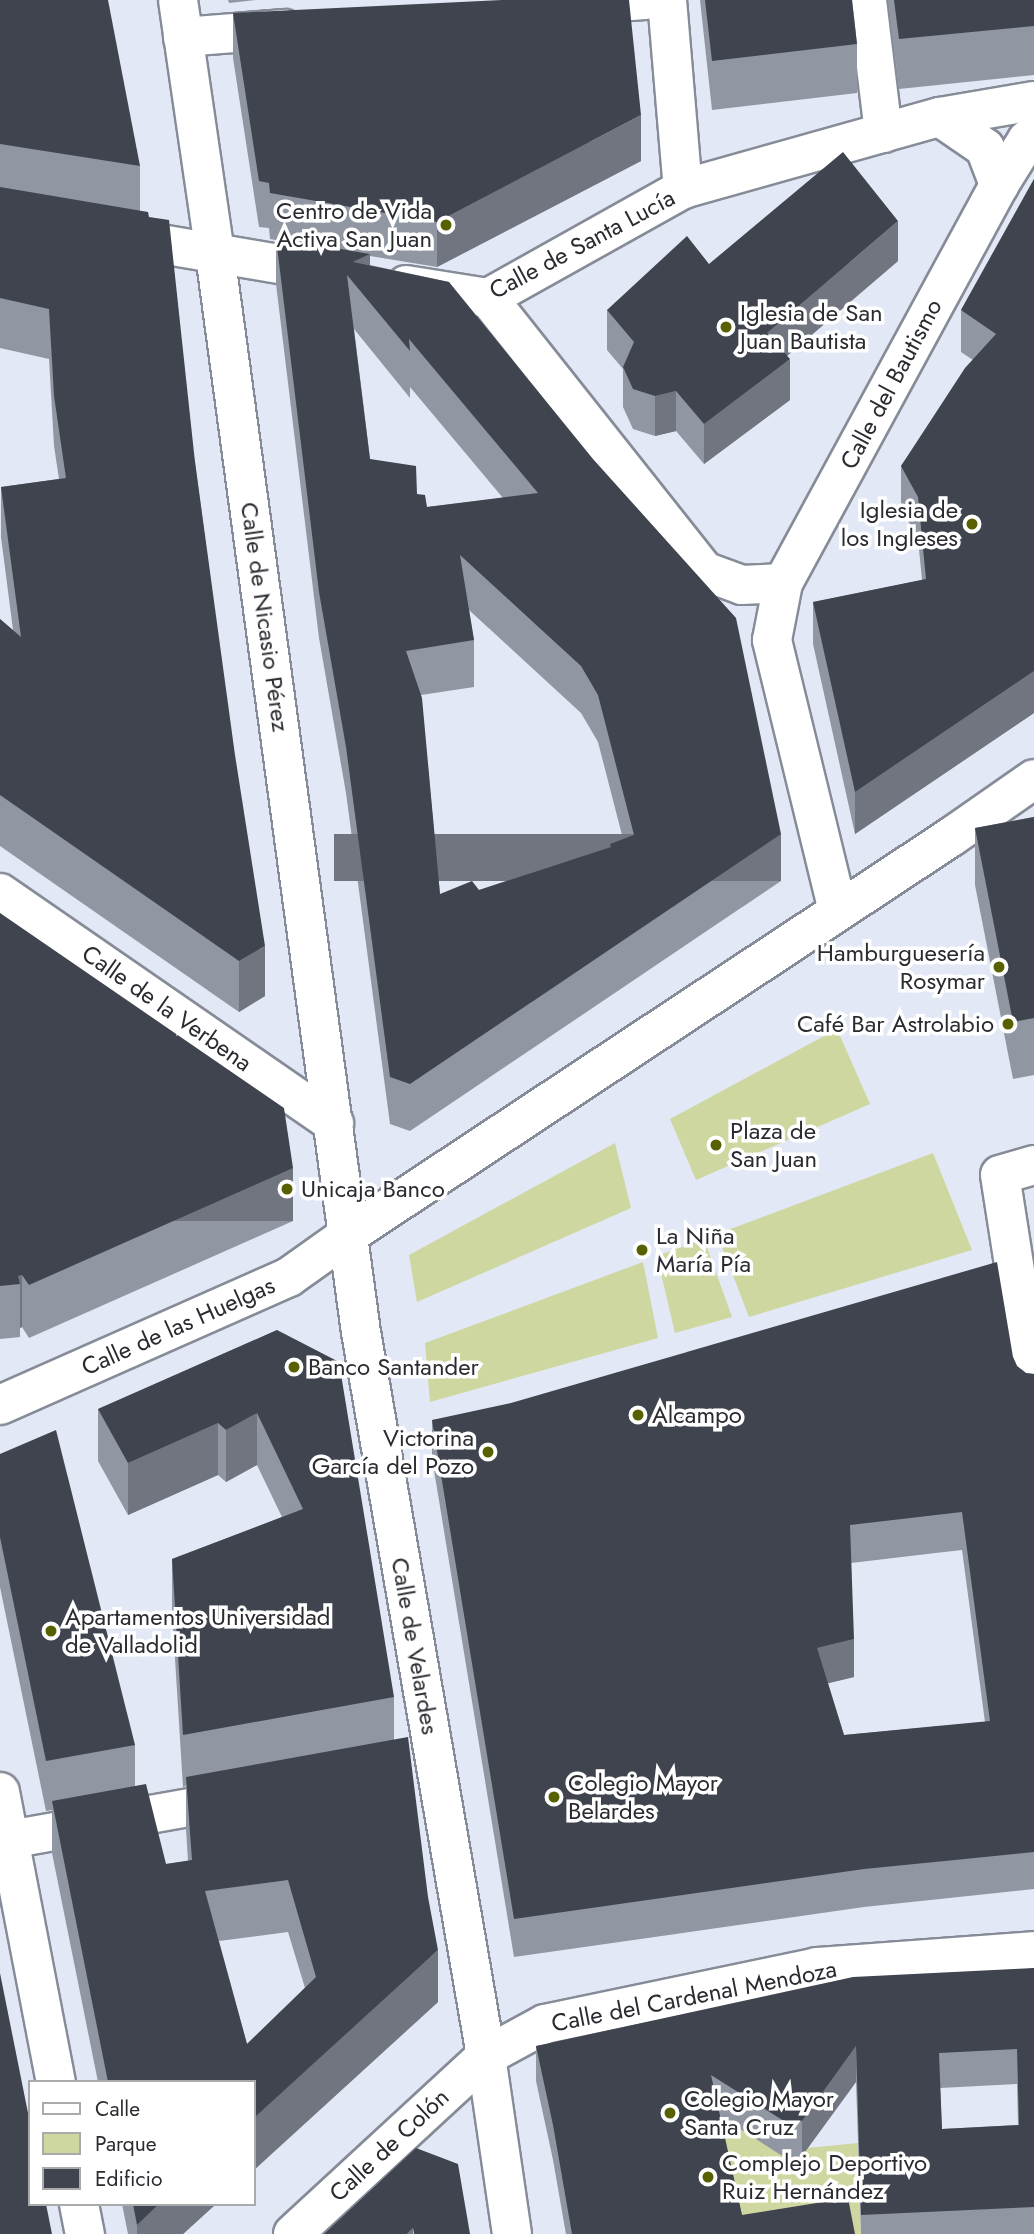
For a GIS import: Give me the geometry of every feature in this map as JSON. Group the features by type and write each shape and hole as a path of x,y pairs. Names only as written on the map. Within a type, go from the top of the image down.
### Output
{"street":[{"name":"Calle de Nicasio Pérez","path":"178,0 348,1235"},
{"path":"537,9 646,0"},
{"path":"667,0 683,189"},
{"path":"867,0 883,133"},
{"path":"183,37 320,26"},
{"name":"Calle de Santa Lucía","path":"81,230 488,299 683,189 940,117 1034,101"},
{"path":"940,117 985,148 999,185"},
{"name":"Calle del Bautismo","path":"838,911 772,640 783,583 999,185 1027,140 1034,135"},
{"path":"488,299 704,571 742,585 783,583"},
{"path":"348,1235 951,837 1034,779"},
{"name":"Calle de la Verbena","path":"0,893 334,1123"},
{"path":"1017,1170 1034,1391"},
{"name":"Calle de las Huelgas","path":"0,1405 289,1277 348,1235"},
{"name":"Calle de Velardes","path":"348,1235 421,1765 486,2056 512,2234"},
{"path":"0,1792 56,2080"},
{"path":"9,1839 270,1792"},
{"name":"Calle del Cardenal Mendoza","path":"486,2056 545,2024 817,1967 1034,1951"},
{"name":"Calle de Colón","path":"293,2234 486,2056"},
{"path":"79,2206 85,2234"}],"green space":[{"path":"837,1029 870,1104 696,1180 670,1119"},
{"path":"615,1143 631,1208 417,1302 409,1255"},
{"path":"933,1153 972,1250 749,1317 717,1234"},
{"path":"704,1239 732,1317 675,1333 657,1256"},
{"path":"643,1262 658,1338 430,1402 425,1343"},
{"name":"Complejo Deportivo Ruiz Hernández","path":"770,2120 807,2148 858,2143 861,2234 566,2234 555,2168 620,2156"}],"building":[{"path":"0,0 108,0 140,166 0,144"},
{"path":"502,0 629,0 641,115 437,222 270,193 269,183 259,181 233,13"},
{"path":"705,0 852,0 857,44 712,61"},
{"path":"894,0 1034,0 1034,26 899,39"},
{"name":"Iglesia de San Juan Bautista","path":"843,152 898,221 767,333 790,359 704,424 676,391 655,396 633,389 623,367 634,342 607,310 687,236 709,264"},
{"name":"Iglesia de los Ingleses","path":"1034,179 1034,671 855,792 813,602 926,579 918,497 901,466 965,368 996,334 961,310"},
{"path":"0,187 148,212 149,217 169,220 195,462 235,755 265,946 239,961 0,795 0,619 21,637 1,487 66,478 54,396 49,309 0,298"},
{"path":"276,238 370,254 353,262 449,282 593,459 736,618 781,834 410,1084 390,1077 346,747 319,592","holes":["347,275 410,351 409,339 538,493 427,507 425,495 417,494 416,466 370,459","460,555 581,666 598,695 634,835 610,844 611,847 479,890 472,881 440,894 422,698 406,651 474,640"]},
{"path":"1034,817 1034,1018 1013,1022 975,828"},
{"path":"0,913 284,1108 293,1168 29,1285 22,1275 18,1276 20,1284 0,1286"},
{"path":"997,1262 1013,1357 1017,1366 1026,1373 1034,1374 1034,1852 864,1869 514,1919 432,1420 511,1403","holes":["962,1512 990,1721 844,1735 817,1648 854,1639 850,1525"]},
{"path":"277,1330 339,1362 394,1697 183,1735 172,1559 303,1509 257,1413 226,1430 218,1423 128,1463 98,1409"},
{"path":"56,1430 135,1745 46,1761 0,1537 0,1454"},
{"path":"408,1737 428,1897 438,1950 256,2116 256,2080 108,2080 52,1801 146,1784 166,1864 192,1860 186,1777","holes":["288,1880 316,1977 247,2044 205,1891"]},
{"path":"1034,1968 1034,2207 861,2215 856,2046 802,2121 787,2123 711,2075 742,2215 848,2198 855,2234 572,2234 536,2046 853,1977","holes":["1017,2049 1019,2125 942,2129 939,2053"]},
{"path":"0,1973 28,2113 28,2206 46,2206 52,2234 0,2234"},
{"path":"416,2148 458,2164 470,2234 414,2234 413,2228 407,2234 324,2234"},
{"path":"133,2206 157,2206 137,2225"}],"place":[{"name":"Centro de Vida Activa San Juan","path":"446,225"},
{"name":"Iglesia de San Juan Bautista","path":"726,327"},
{"name":"Iglesia de los Ingleses","path":"972,524"},
{"name":"Hamburguesería Rosymar","path":"999,967"},
{"name":"Café Bar Astrolabio","path":"1008,1024"},
{"name":"Plaza de San Juan","path":"716,1145"},
{"name":"Unicaja Banco","path":"287,1189"},
{"name":"La Niña María Pía","path":"642,1250"},
{"name":"Banco Santander","path":"294,1367"},
{"name":"Alcampo","path":"638,1415"},
{"name":"Victorina García del Pozo","path":"488,1452"},
{"name":"Apartamentos Universidad de Valladolid","path":"51,1631"},
{"name":"Colegio Mayor Belardes","path":"554,1797"},
{"name":"Colegio Mayor Santa Cruz","path":"670,2113"},
{"name":"Complejo Deportivo Ruiz Hernández","path":"708,2177"}]}
